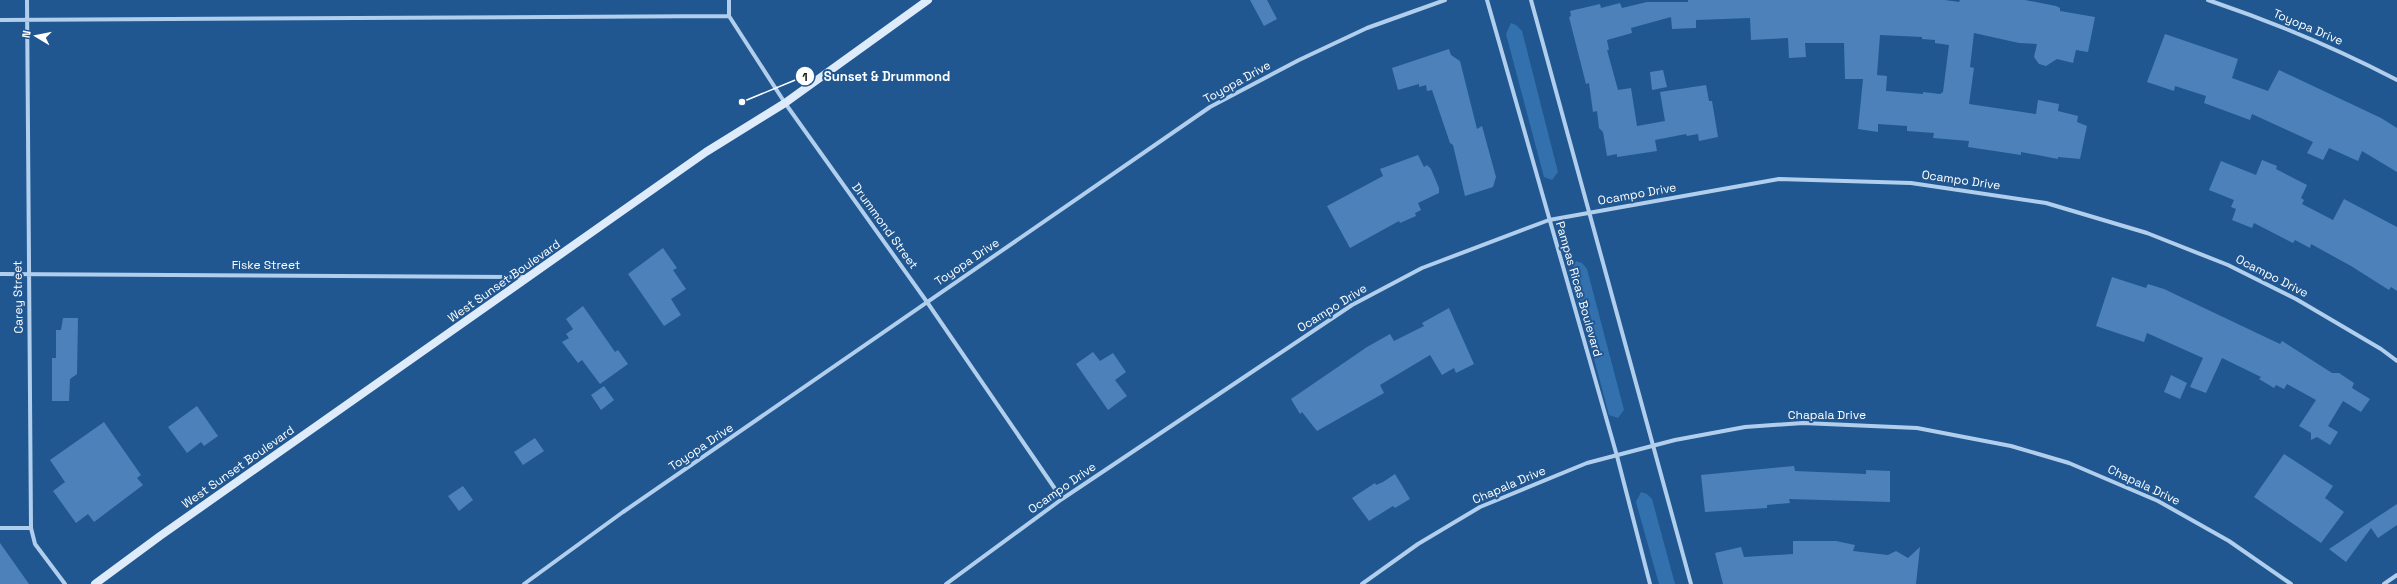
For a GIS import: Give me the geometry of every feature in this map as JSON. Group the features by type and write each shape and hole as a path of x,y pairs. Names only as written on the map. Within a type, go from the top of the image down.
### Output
{"main road":[{"name":"West Sunset Boulevard","path":"95,584 166,531 531,277 706,152 785,103 928,0"}],"street":[{"name":"Carey Street","path":"27,0 31,528 35,544 65,584"},
{"path":"0,20 729,16 729,0"},
{"name":"Toyopa Drive","path":"524,584 623,512 743,431 1210,107 1299,60 1367,28 1445,0"},
{"name":"Pampas Ricas Boulevard","path":"1488,0 1617,456 1650,584"},
{"path":"1531,0 1692,584"},
{"name":"Toyopa Drive","path":"2208,0 2268,21 2358,60 2397,80"},
{"name":"Drummond Street","path":"729,16 785,103 927,302 1062,499"},
{"name":"Ocampo Drive","path":"946,584 1062,499 1352,305 1422,268 1549,220 1779,179 1911,183 2046,203 2146,233 2228,265 2296,299 2381,349 2397,361"},
{"name":"Fiske Street","path":"0,274 531,277"},
{"name":"Chapala Drive","path":"1362,584 1418,544 1480,507 1587,463 1654,446 1745,427 1803,422 1917,428 2011,446 2069,463 2158,501 2230,541 2291,584"},
{"path":"0,528 31,528"},
{"path":"2384,584 2397,575"}],"shaded area":[{"path":"1511,23 1516,25 1522,31 1558,172 1552,180 1544,177 1506,34"},
{"path":"1576,261 1582,263 1587,269 1624,410 1618,418 1609,415 1571,272"},
{"path":"1641,492 1647,494 1652,499 1675,584 1659,584 1636,502"}],"building":[{"path":"1250,0 1267,0 1277,19 1264,26"},
{"path":"1688,0 1945,0 1959,2 1960,0 2025,0 2056,6 2060,8 2060,11 2095,17 2088,52 2076,50 2073,63 2057,59 2046,66 2039,64 2034,57 2037,44 2019,43 1974,33 1970,67 1974,68 1969,104 2036,114 2038,100 2059,104 2058,111 2078,116 2077,122 2087,126 2080,159 2058,157 2058,159 2021,152 2021,155 1968,147 1969,141 1933,138 1934,133 1907,131 1907,126 1878,124 1878,132 1858,129 1863,79 1845,79 1844,43 1805,43 1806,57 1789,58 1788,38 1751,40 1750,18 1696,20 1696,28 1672,29 1671,17 1631,28 1632,33 1607,40 1609,50 1607,50 1618,90 1631,88 1637,126 1665,121 1660,92 1706,85 1709,101 1712,101 1718,137 1699,141 1698,134 1687,136 1686,134 1655,140 1657,151 1617,157 1617,154 1607,156 1603,132 1599,128 1597,111 1593,112 1589,83 1586,84 1569,17 1571,16 1570,11 1600,4 1601,8 1620,3 1622,8 1647,2 1688,2","holes":["1880,35 1922,37 1922,39 1935,40 1935,43 1949,45 1943,92 1940,94 1923,92 1923,94 1886,91 1887,76 1877,75"]},
{"path":"2165,34 2238,59 2232,78 2268,91 2279,70 2381,118 2397,128 2397,172 2362,151 2358,161 2329,148 2323,160 2307,153 2313,142 2252,114 2250,120 2204,103 2206,96 2175,86 2174,91 2147,82"},
{"path":"1449,49 1451,55 1460,61 1477,129 1482,126 1496,177 1493,187 1465,196 1453,145 1450,143 1432,90 1427,91 1426,85 1419,87 1419,84 1398,90 1392,68"},
{"path":"1663,70 1667,87 1652,90 1650,72"},
{"path":"1418,155 1424,167 1427,165 1431,169 1439,188 1439,193 1418,203 1421,210 1415,213 1416,216 1400,223 1399,221 1350,248 1327,206 1383,176 1380,169"},
{"path":"2262,160 2277,166 2276,169 2307,185 2301,198 2304,200 2302,204 2333,220 2344,199 2397,227 2397,291 2391,287 2389,290 2351,266 2311,244 2310,248 2295,240 2293,243 2254,223 2252,228 2232,220 2236,209 2231,207 2234,200 2209,190 2221,161 2256,175"},
{"path":"663,248 677,268 673,270 686,289 671,299 681,315 664,326 628,274"},
{"path":"2112,277 2146,288 2148,284 2164,289 2280,344 2282,341 2332,373 2339,373 2354,383 2352,388 2370,399 2361,412 2343,401 2328,426 2338,432 2330,445 2317,437 2311,440 2311,433 2299,426 2316,400 2287,384 2284,389 2276,385 2274,388 2259,379 2261,377 2222,358 2206,393 2190,387 2203,358 2147,333 2144,342 2096,326"},
{"path":"583,306 615,352 618,350 628,364 600,384 582,360 578,363 562,342 569,338 566,334 573,329 566,319"},
{"path":"1449,308 1474,364 1456,373 1454,368 1442,375 1430,355 1380,385 1384,393 1317,431 1302,412 1300,414 1291,399 1367,347 1390,334 1394,341 1424,326 1422,323"},
{"path":"63,318 78,318 77,374 70,379 69,401 52,401 52,358 56,358 56,330 61,330"},
{"path":"1093,352 1100,361 1113,353 1126,372 1115,380 1127,396 1108,410 1076,364"},
{"path":"2171,375 2187,383 2180,399 2164,392"},
{"path":"604,386 614,400 601,410 591,395"},
{"path":"197,406 218,436 204,446 201,442 187,453 168,427"},
{"path":"104,422 141,475 137,478 143,485 94,522 88,514 76,523 53,491 65,482 50,460"},
{"path":"535,438 544,451 523,465 514,452"},
{"path":"2284,454 2333,486 2325,498 2344,512 2321,543 2254,497"},
{"path":"1794,466 1795,471 1866,474 1866,470 1890,471 1890,502 1789,499 1790,503 1767,505 1767,508 1705,512 1701,475"},
{"path":"1395,474 1410,499 1395,508 1393,506 1369,521 1352,498 1375,483 1376,485 1383,482"},
{"path":"463,486 473,500 459,511 448,496"},
{"path":"2397,504 2397,525 2378,538 2371,528 2346,562 2329,549"},
{"path":"1793,541 1836,541 1855,545 1853,551 1888,555 1896,551 1908,558 1920,547 1916,584 1723,584 1715,553 1741,547 1744,557 1793,554"},
{"path":"0,543 29,584 0,584"}],"place":[{"name":"Sunset & Drummond","path":"742,102"}]}
